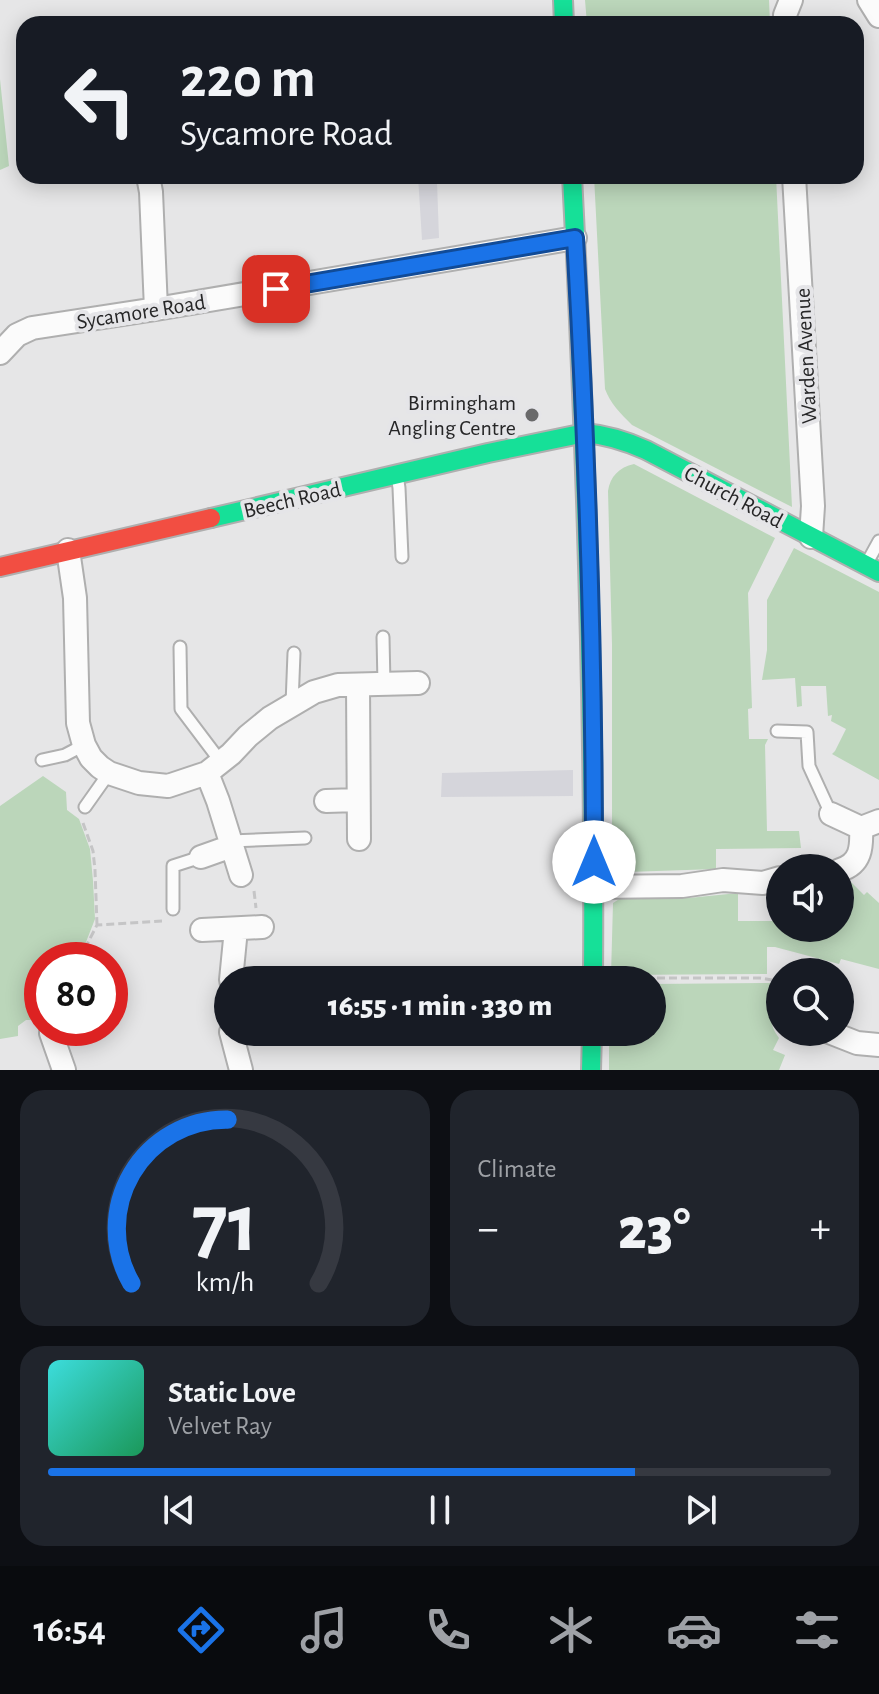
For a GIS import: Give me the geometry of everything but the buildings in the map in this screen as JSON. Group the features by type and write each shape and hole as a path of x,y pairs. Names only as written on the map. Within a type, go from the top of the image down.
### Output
{"main road":[{"path":"572,184 591,598 593,966"},
{"name":"Church Road","path":"585,433 599,433 646,450 872,568"},
{"name":"Beech Road","path":"0,567 585,433"},
{"path":"590,1070 591,1046"}],"street":[{"path":"869,0 879,16"},
{"path":"150,184 156,309"},
{"name":"Warden Avenue","path":"794,184 813,506 811,537"},
{"name":"Sycamore Road","path":"0,353 17,335 32,328 575,238"},
{"path":"68,550 75,598 78,723 91,758 109,773 139,783 168,786 214,768 259,727 314,692 338,685 418,683"},
{"path":"358,685 359,839"},
{"path":"214,768 218,801 241,875"},
{"path":"326,801 358,800"},
{"path":"831,814 870,824 854,860"},
{"path":"201,857 231,844"},
{"path":"594,887 682,886 723,880 766,882"},
{"path":"202,930 262,927"},
{"path":"232,966 236,929"},
{"path":"854,1042 879,1045"},
{"path":"53,1046 64,1070"},
{"path":"235,1046 241,1070"}],"lane":[{"path":"397,474 402,557"},
{"path":"872,568 879,541"},
{"path":"383,637 384,684"},
{"path":"180,647 181,709 214,768"},
{"path":"292,704 294,653"},
{"path":"777,731 807,732 809,766 831,814"},
{"path":"42,760 65,755 84,745"},
{"path":"85,807 109,773"},
{"path":"231,844 305,838"},
{"path":"174,915 173,866 201,857"}],"path":[{"path":"85,807 80,815 93,851 97,925 88,942"},
{"path":"97,925 174,915"},
{"path":"666,979 766,979"}],"shaded area":[{"path":"418,184 437,184 439,238 422,240"},
{"path":"573,770 573,796 441,797 442,773"}],"green space":[{"path":"585,0 769,0 770,16 586,16"},
{"path":"0,79 9,166 0,170"},
{"path":"594,184 776,184 792,507 632,425 605,389"},
{"path":"634,464 775,538 748,593 752,708 748,709 749,739 768,739 765,745 767,831 799,831 801,848 716,849 716,869 627,872 615,868 612,862 608,491 616,473"},
{"path":"794,548 879,592 879,780 832,754 846,729 831,721 832,715 828,716 826,686 801,686 802,706 797,707 795,678 762,680 767,650 767,600"},
{"path":"43,776 66,792 67,810 79,819 90,849 95,919 86,942 24,942 24,1022 18,1026 18,1036 0,1039 0,806"},
{"path":"854,885 879,903 879,969 854,962 854,958 816,958 775,947 767,947 766,974 666,975 666,966 611,966 613,903 621,898 689,898 738,893 738,921 766,921 766,942 854,942"},
{"path":"766,983 766,1046 775,1046 773,1050 785,1055 779,1070 609,1070 609,1046 666,1046 666,984"}],"traffic: fast":[{"path":"563,0 564,16"},
{"path":"572,184 588,578 593,779 593,966"},
{"path":"211,518 585,433 616,439 646,450 879,572"},
{"path":"591,1070 592,1046"}],"traffic: jam":[{"path":"0,567 211,518"}],"place":[{"name":"Birmingham Angling Centre","path":"532,415"}],"route":[{"path":"276,289 575,238 591,598 594,862"}]}
